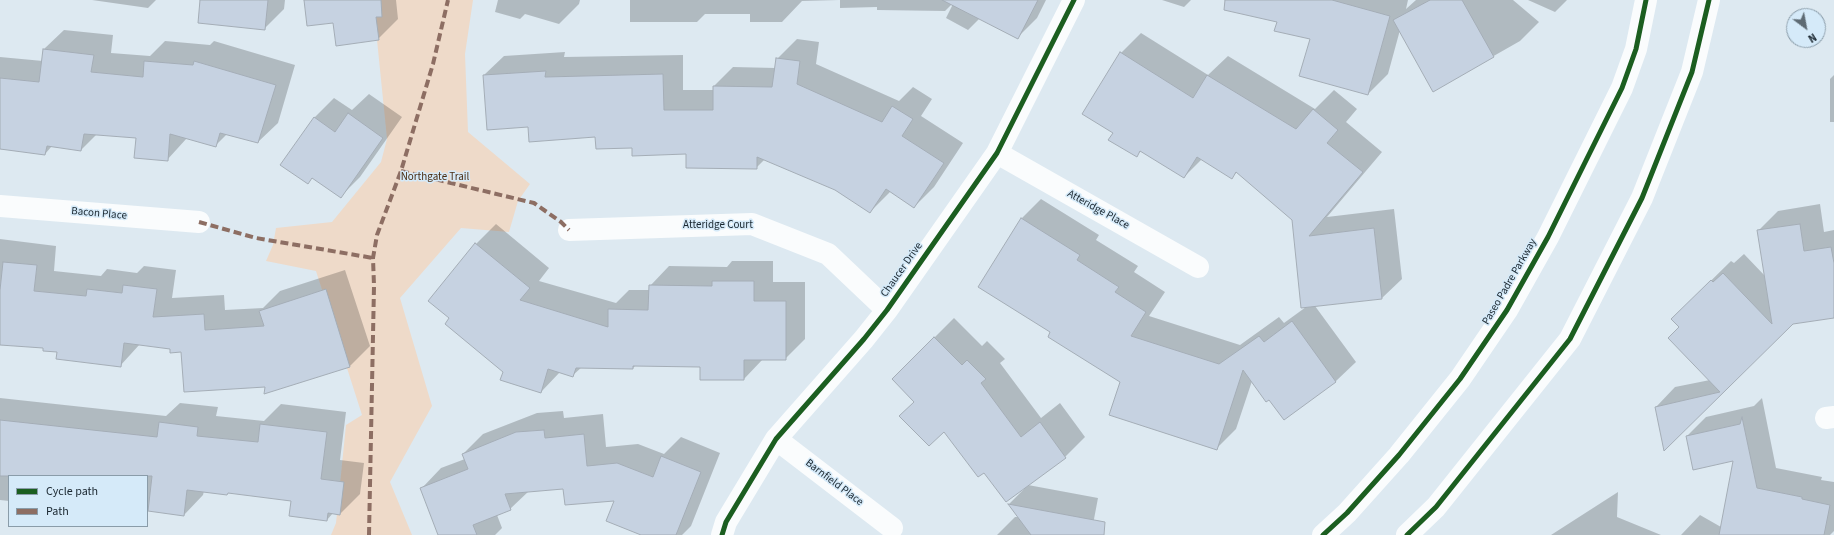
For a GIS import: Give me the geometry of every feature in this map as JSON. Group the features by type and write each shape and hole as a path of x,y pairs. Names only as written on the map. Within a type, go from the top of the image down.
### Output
{"street":[{"name":"Chaucer Drive","path":"722,535 726,522 776,439 864,339 997,153 1074,0"},
{"name":"Paseo Padre Parkway","path":"1323,535 1347,513 1399,455 1460,380 1507,310 1548,237 1622,88 1636,49 1646,0"},
{"path":"1406,535 1436,507 1570,339 1642,198 1692,72 1709,0"},
{"name":"Atteridge Place","path":"997,153 1198,267"},
{"name":"Bacon Place","path":"0,206 199,222"},
{"name":"Atteridge Court","path":"569,230 752,224 828,254 886,310"},
{"name":"Barnfield Place","path":"776,439 892,528"}],"green space":[{"name":"Northgate Trail","path":"373,0 473,0 465,54 468,132 530,184 518,201 509,232 461,228 400,298 432,406 390,482 412,535 331,535 336,523 346,425 362,415 316,271 266,261 273,245 276,228 332,222 381,162 387,139"}],"building":[{"path":"200,0 268,0 265,30 198,23"},
{"path":"304,0 381,0 382,17 376,17 379,40 336,46 333,23 307,26"},
{"path":"942,0 1038,0 1018,39"},
{"path":"1225,0 1332,0 1390,16 1368,95 1299,76 1310,39 1274,31 1277,22 1224,10"},
{"path":"1430,0 1462,0 1494,57 1433,92 1393,20"},
{"path":"43,49 94,55 91,72 143,77 144,61 193,65 194,61 276,85 258,143 220,133 216,147 170,134 168,161 134,158 136,138 84,134 81,151 47,146 45,155 0,149 0,78 39,82"},
{"path":"1120,52 1193,98 1207,75 1296,129 1313,109 1338,130 1327,143 1363,172 1309,236 1374,228 1382,299 1301,308 1292,220 1236,172 1232,179 1197,157 1184,178 1140,151 1137,157 1108,140 1113,133 1082,114"},
{"path":"776,58 800,61 797,84 882,122 892,106 913,119 902,136 944,163 914,208 886,189 870,213 835,190 757,157 757,169 686,168 686,154 632,156 632,148 596,149 595,137 529,142 528,127 487,130 483,75 546,71 545,77 663,74 664,110 713,110 713,86 772,87"},
{"path":"348,113 383,138 341,198 312,178 308,184 280,165 314,117 335,132"},
{"path":"1021,218 1080,255 1077,260 1119,287 1115,292 1146,312 1131,336 1219,364 1259,336 1264,342 1292,321 1336,382 1284,420 1269,400 1266,402 1243,370 1217,450 1109,415 1120,382 1048,337 1050,332 978,287"},
{"path":"1800,224 1804,251 1831,247 1834,263 1834,318 1793,324 1664,451 1655,407 1720,392 1668,338 1679,327 1671,319 1711,280 1713,282 1723,273 1772,324 1757,230"},
{"path":"475,243 530,288 520,300 608,327 608,309 648,310 649,285 712,286 712,281 754,281 754,301 786,301 786,360 744,360 744,380 700,380 700,367 633,366 633,369 576,368 573,377 548,369 541,393 500,380 503,372 445,324 449,318 428,301"},
{"path":"3,262 37,265 34,291 86,296 87,289 122,293 123,285 157,289 153,317 204,314 205,330 264,326 259,311 326,289 350,367 264,394 265,387 184,392 181,352 170,353 170,349 124,343 121,367 56,359 57,352 43,351 43,348 0,345 0,290"},
{"path":"934,337 962,365 967,360 986,379 981,383 1021,437 1040,422 1066,458 1006,502 984,473 978,477 944,432 929,446 899,416 914,402 892,379"},
{"path":"1742,417 1757,488 1802,497 1802,499 1830,505 1824,535 1719,535 1733,461 1693,470 1686,436 1740,424"},
{"path":"0,420 157,437 159,422 198,427 197,436 258,442 260,424 327,432 321,479 344,482 340,515 328,513 327,521 289,516 291,501 228,493 227,495 187,490 184,516 148,511 152,476 148,475 0,476"},
{"path":"544,430 545,438 584,434 587,466 617,463 653,477 661,456 701,472 676,535 641,535 606,521 614,501 565,505 563,489 505,494 511,510 473,525 477,535 438,535 420,488 468,469 462,454 516,432"},
{"path":"1008,504 1105,522 1104,535 1031,535"}],"marked path":[{"path":"369,535 374,286 373,258 377,235 401,171 433,64 448,0"},
{"path":"401,171 534,203 561,222 569,230"},
{"path":"199,222 256,238 373,258"}],"cycle path":[{"path":"722,535 726,522 776,439 864,339 887,310 997,153 1074,0"},
{"path":"1323,535 1347,513 1399,455 1460,379 1507,310 1548,237 1622,88 1636,49 1646,0"},
{"path":"1407,535 1436,507 1570,339 1642,198 1692,72 1709,0"}]}
